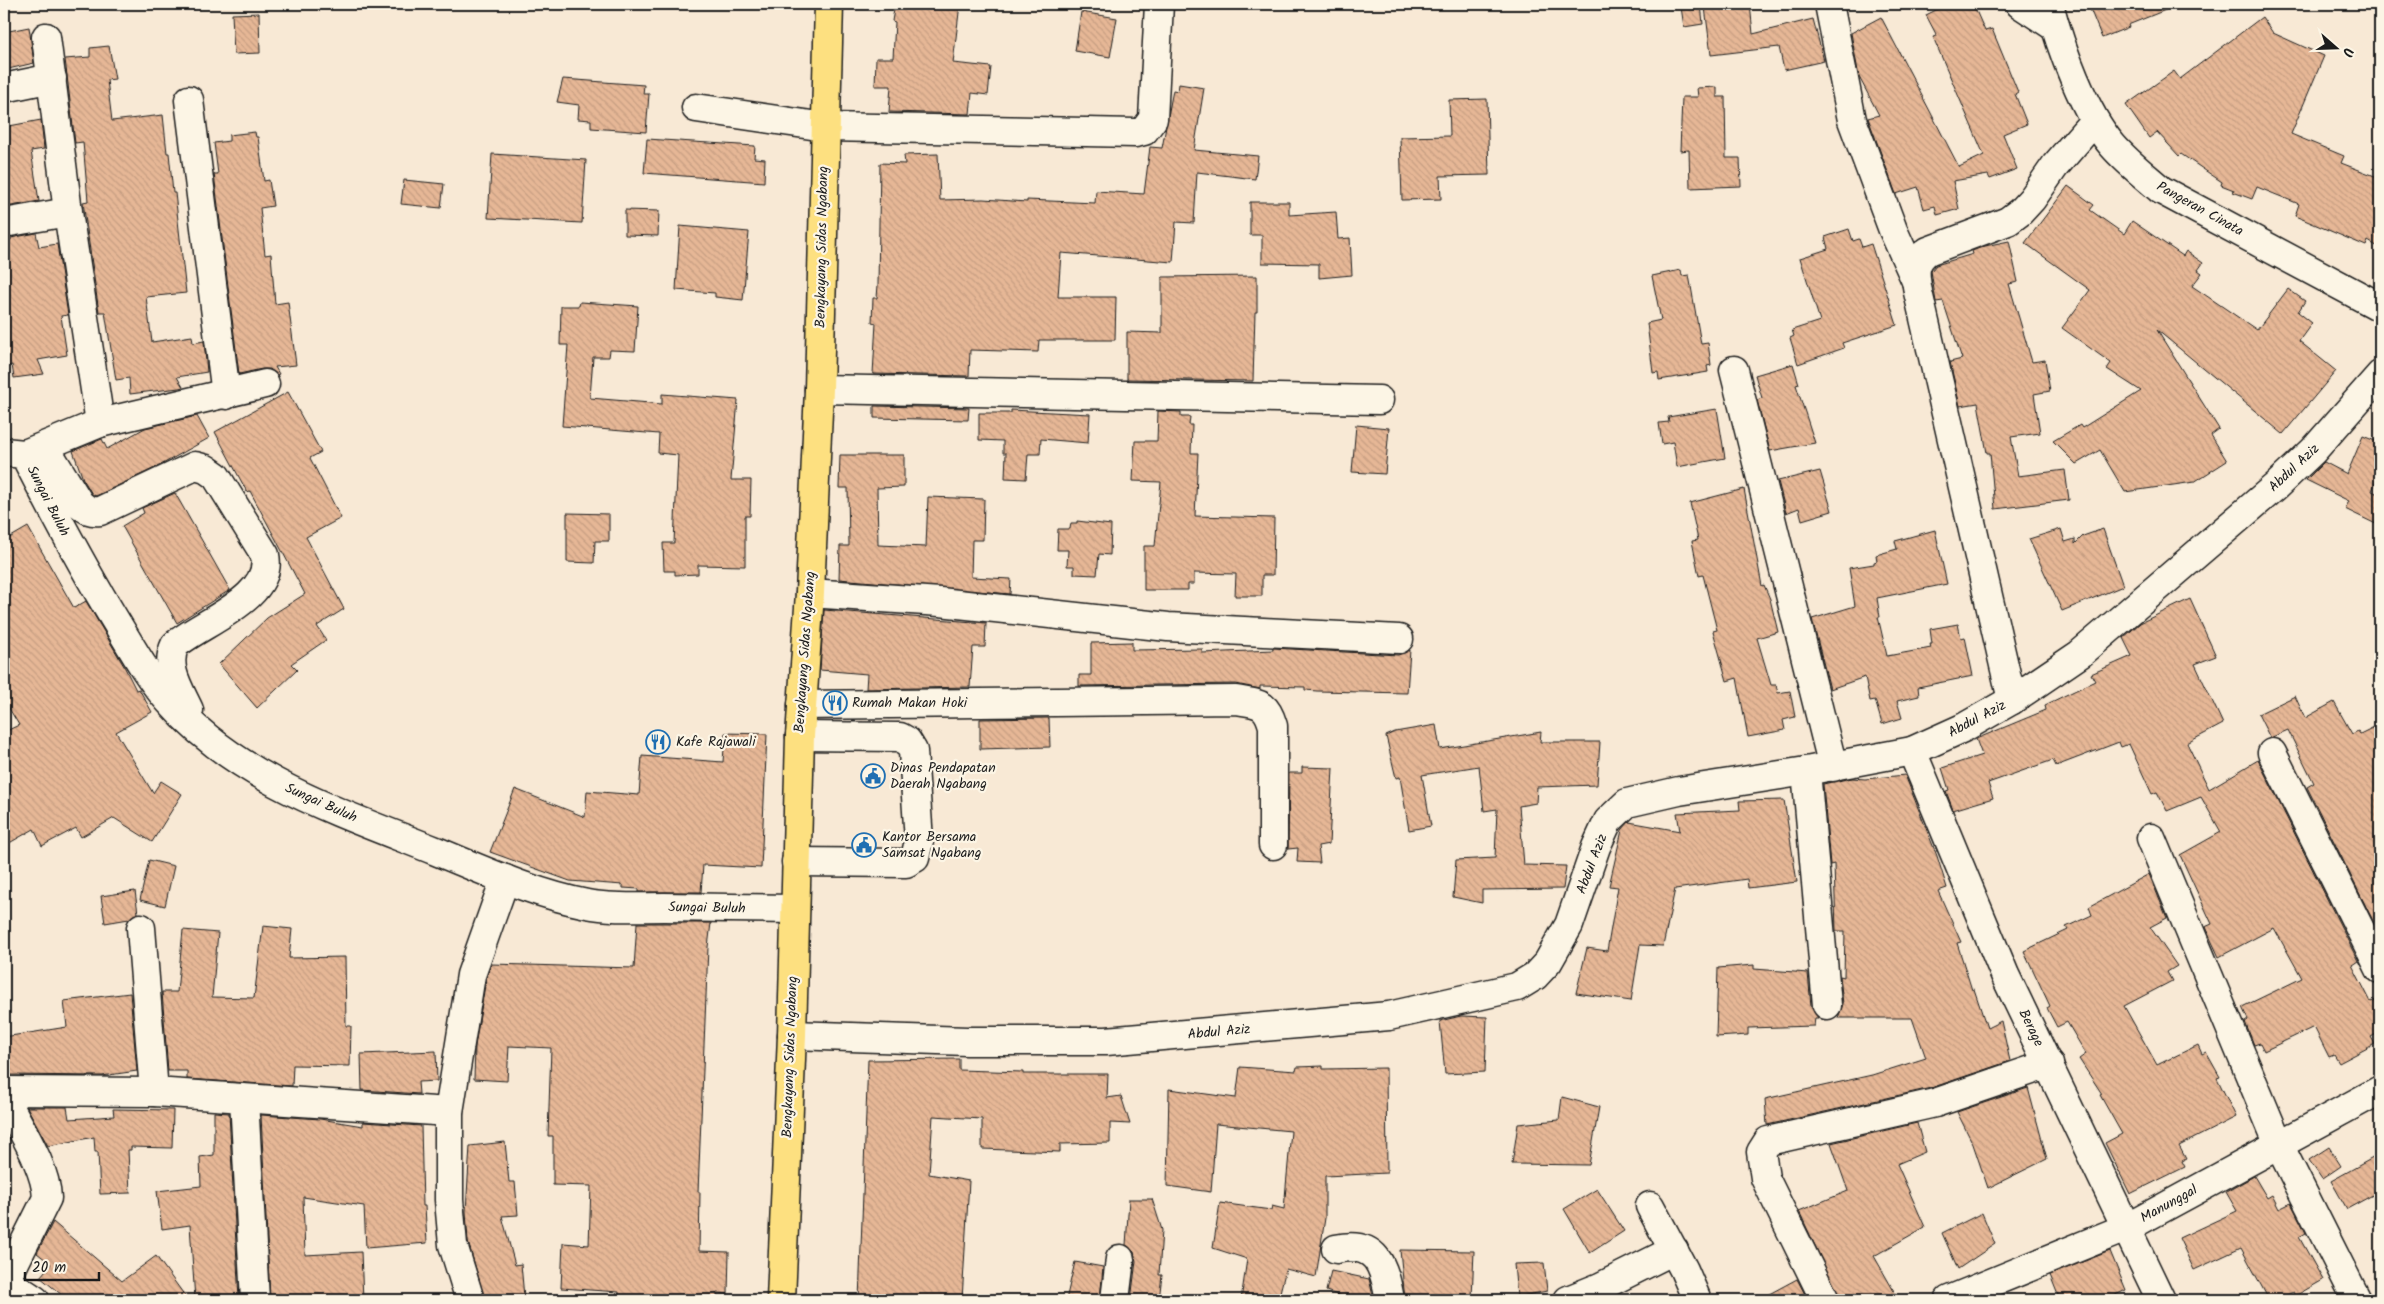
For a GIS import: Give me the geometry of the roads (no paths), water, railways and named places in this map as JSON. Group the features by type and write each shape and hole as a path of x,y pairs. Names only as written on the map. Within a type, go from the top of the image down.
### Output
{"highway":[{"name":"Bengkayang Sidas Ngabang","path":"781,1300 792,1035 800,736 810,592 819,389 828,4"}],"street":[{"path":"696,108 825,127 1136,133 1144,131 1153,119 1160,4"},
{"path":"1829,4 1852,120 1893,230 1916,281 1950,438 2012,700"},
{"path":"2020,4 2052,15"},
{"name":"Pangeran Cinata","path":"2052,15 2094,121 2113,147 2161,190 2380,307"},
{"path":"46,37 68,212 100,423"},
{"path":"4,88 52,78"},
{"path":"189,100 226,394"},
{"path":"1916,281 1917,260 1928,251 2008,221 2020,212 2032,199 2055,166 2094,121"},
{"path":"4,223 68,212"},
{"path":"1734,370 1776,546 1833,767"},
{"name":"Abdul Aziz","path":"792,1035 967,1040 1106,1041 1389,1016 1517,987 1535,976 1548,962 1569,925 1596,847 1608,821 1627,803 1679,791 1806,772 1912,751 1963,728 2012,700 2080,654 2276,486 2313,451 2380,375"},
{"path":"196,728 173,674 171,653 175,645 181,640 251,594 263,577 267,566 265,555 216,476 206,469 195,466 100,511 94,511 87,510 80,504 24,451 100,423 265,384"},
{"path":"819,389 1379,400"},
{"name":"Sungai Buluh","path":"24,451 73,551 146,672 168,700 196,728 232,758 293,792 505,879 570,900 602,906 795,909"},
{"path":"810,592 940,602 1168,627 1399,639"},
{"path":"802,705 1236,700 1264,706 1269,712 1273,726 1273,845"},
{"path":"796,862 906,863 915,858 919,841 913,751 907,741 900,737 800,736"},
{"name":"Berage","path":"1912,751 2005,975 2162,1300"},
{"path":"2272,753 2380,969"},
{"path":"1806,772 1827,1005"},
{"path":"2151,838 2279,1145 2358,1300"},
{"path":"470,1300 452,1245 449,1200 449,1112 471,975 505,879"},
{"path":"141,928 154,1092"},
{"path":"1825,1300 1765,1178 1761,1152 1768,1141 1934,1103 2049,1064"},
{"name":"Manunggal","path":"1949,1300 2128,1227 2380,1090"},
{"path":"4,1091 154,1092 449,1112"},
{"path":"4,1096 46,1185 47,1198 5,1283 35,1300"},
{"path":"244,1098 255,1300"},
{"path":"1650,1206 1674,1250 1697,1300"},
{"path":"1336,1249 1355,1246 1363,1247 1372,1253 1387,1281 1390,1300"},
{"path":"1568,1300 1600,1287 1674,1250"},
{"path":"1115,1300 1120,1259"}],"place":[{"name":"Rumah Makan Hoki","path":"835,703"},
{"name":"Kafe Rajawali","path":"658,742"},
{"name":"Dinas Pendapatan Daerah Ngabang","path":"873,776"},
{"name":"Kantor Bersama Samsat Ngabang","path":"864,845"}]}
